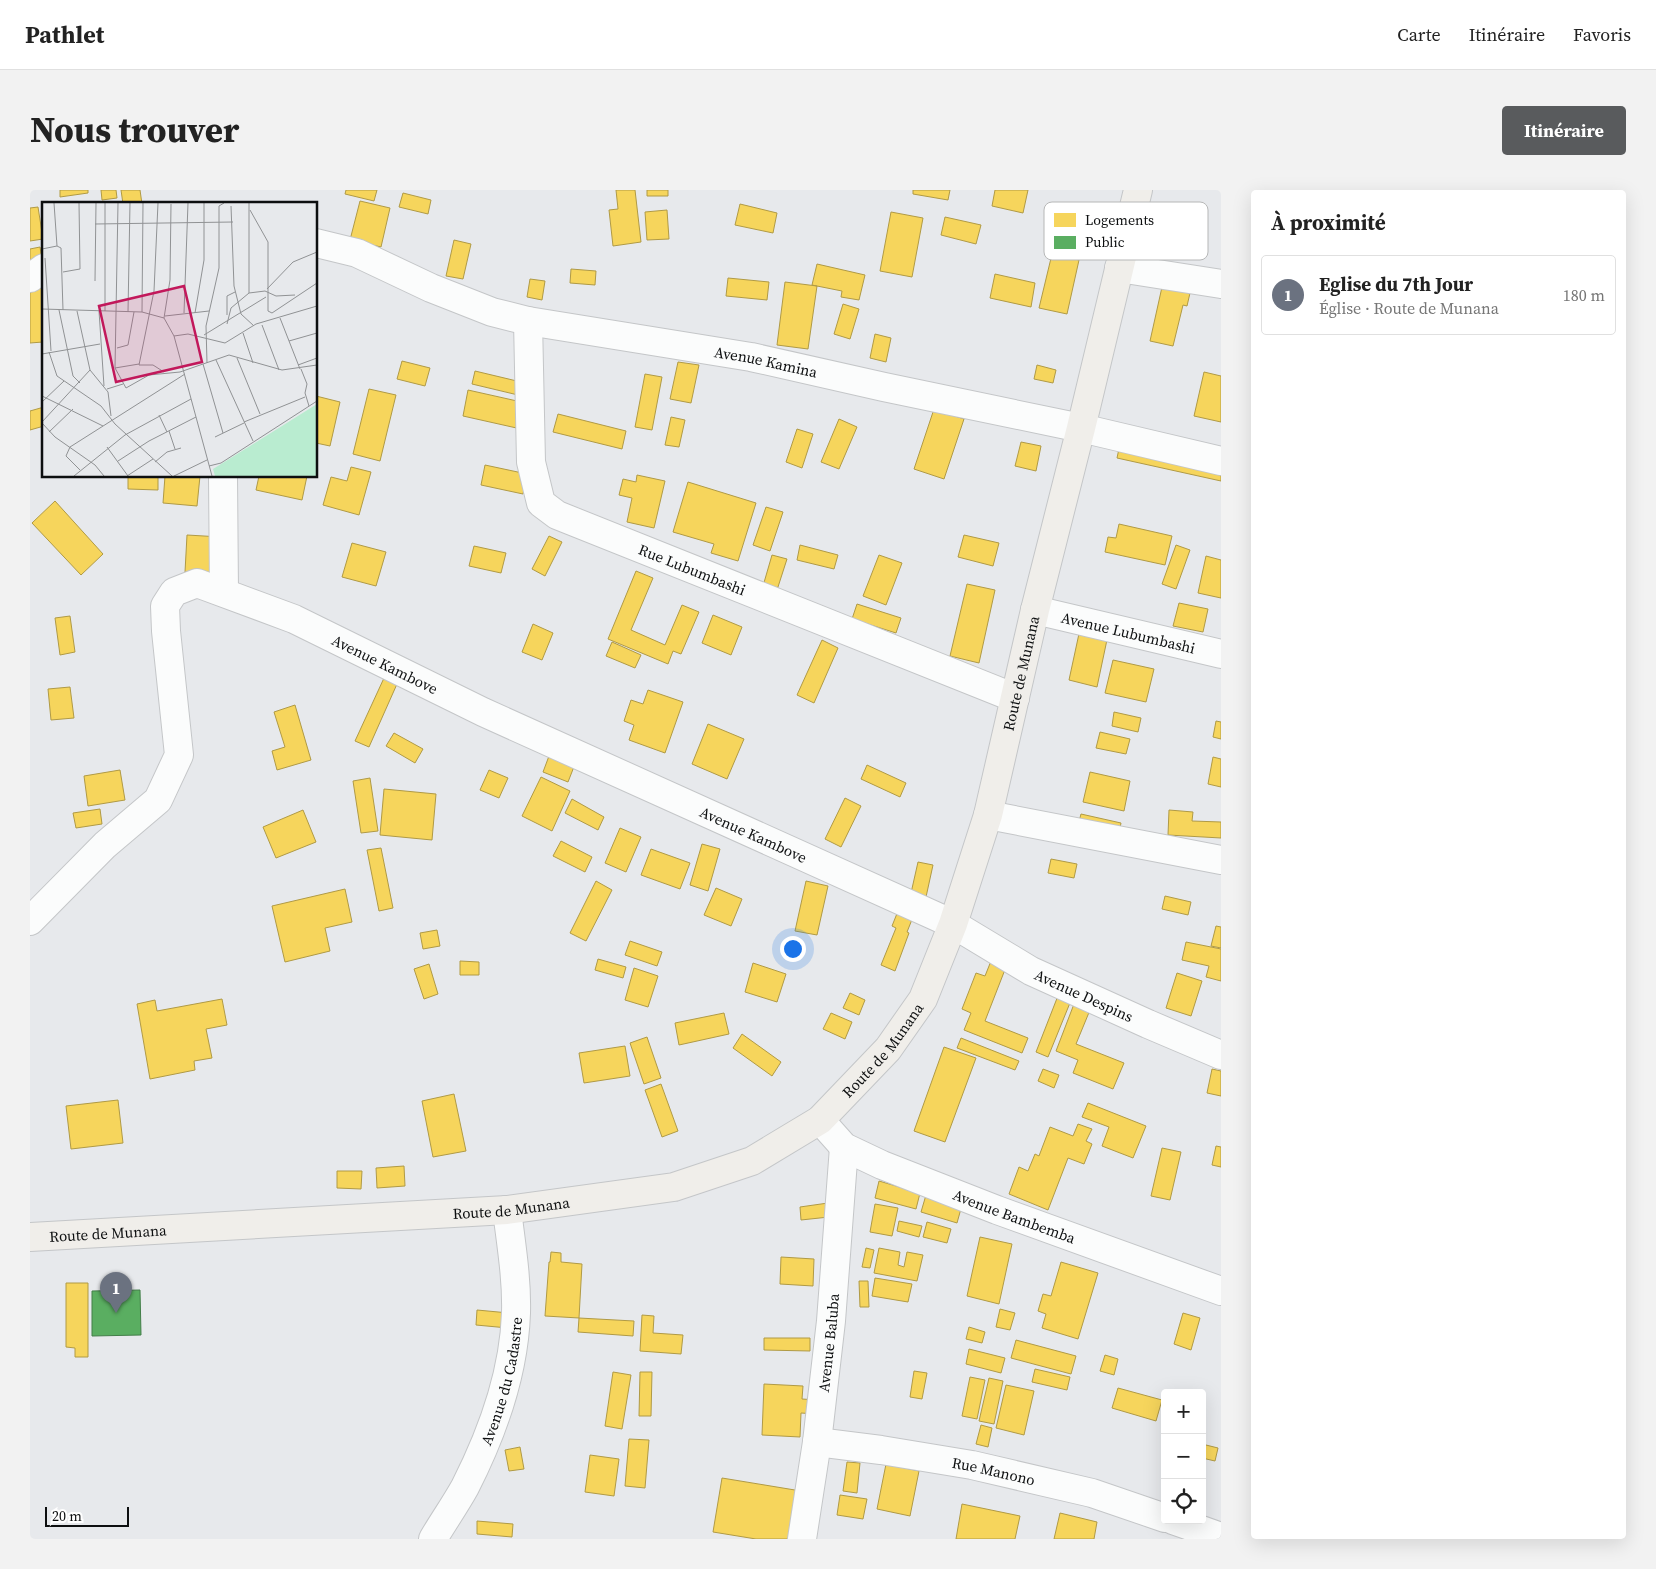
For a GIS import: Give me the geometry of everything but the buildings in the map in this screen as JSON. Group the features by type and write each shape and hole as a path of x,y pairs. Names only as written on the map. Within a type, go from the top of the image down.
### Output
{"main road":[{"name":"Route de Munana","path":"30,1237 507,1210 674,1188 752,1161 820,1120 888,1049 922,999 953,924 988,815 1035,610 1121,260"}],"street":[{"name":"Avenue Kamina","path":"318,243 357,253 431,288 492,312 528,321 751,357 1081,428 1221,461"},
{"path":"1119,268 1221,284"},
{"path":"30,278 42,269"},
{"name":"Rue Lubumbashi","path":"528,321 531,462 541,503 557,515 1015,698"},
{"path":"223,478 224,592"},
{"name":"Avenue Kambove","path":"30,921 105,845 158,800 179,755 165,606 174,592 197,583 294,619 483,712 953,924"},
{"name":"Avenue Lubumbashi","path":"1035,610 1221,654"},
{"path":"988,815 1221,860"},
{"name":"Avenue Despins","path":"953,924 1031,971 1148,1024 1221,1054"},
{"name":"Avenue Bambemba","path":"820,1120 844,1147 882,1165 988,1206 1221,1291"},
{"name":"Avenue Baluba","path":"802,1539 817,1442 831,1321 844,1147"},
{"name":"Avenue du Cadastre","path":"433,1539 465,1487 495,1419 511,1356 516,1312 513,1259 507,1210"},
{"name":"Rue Manono","path":"817,1442 972,1465 1092,1493 1161,1517"},
{"path":"1184,1524 1221,1537"}],"place":[{"name":"Eglise du 7th Jour","path":"116,1313"}]}
